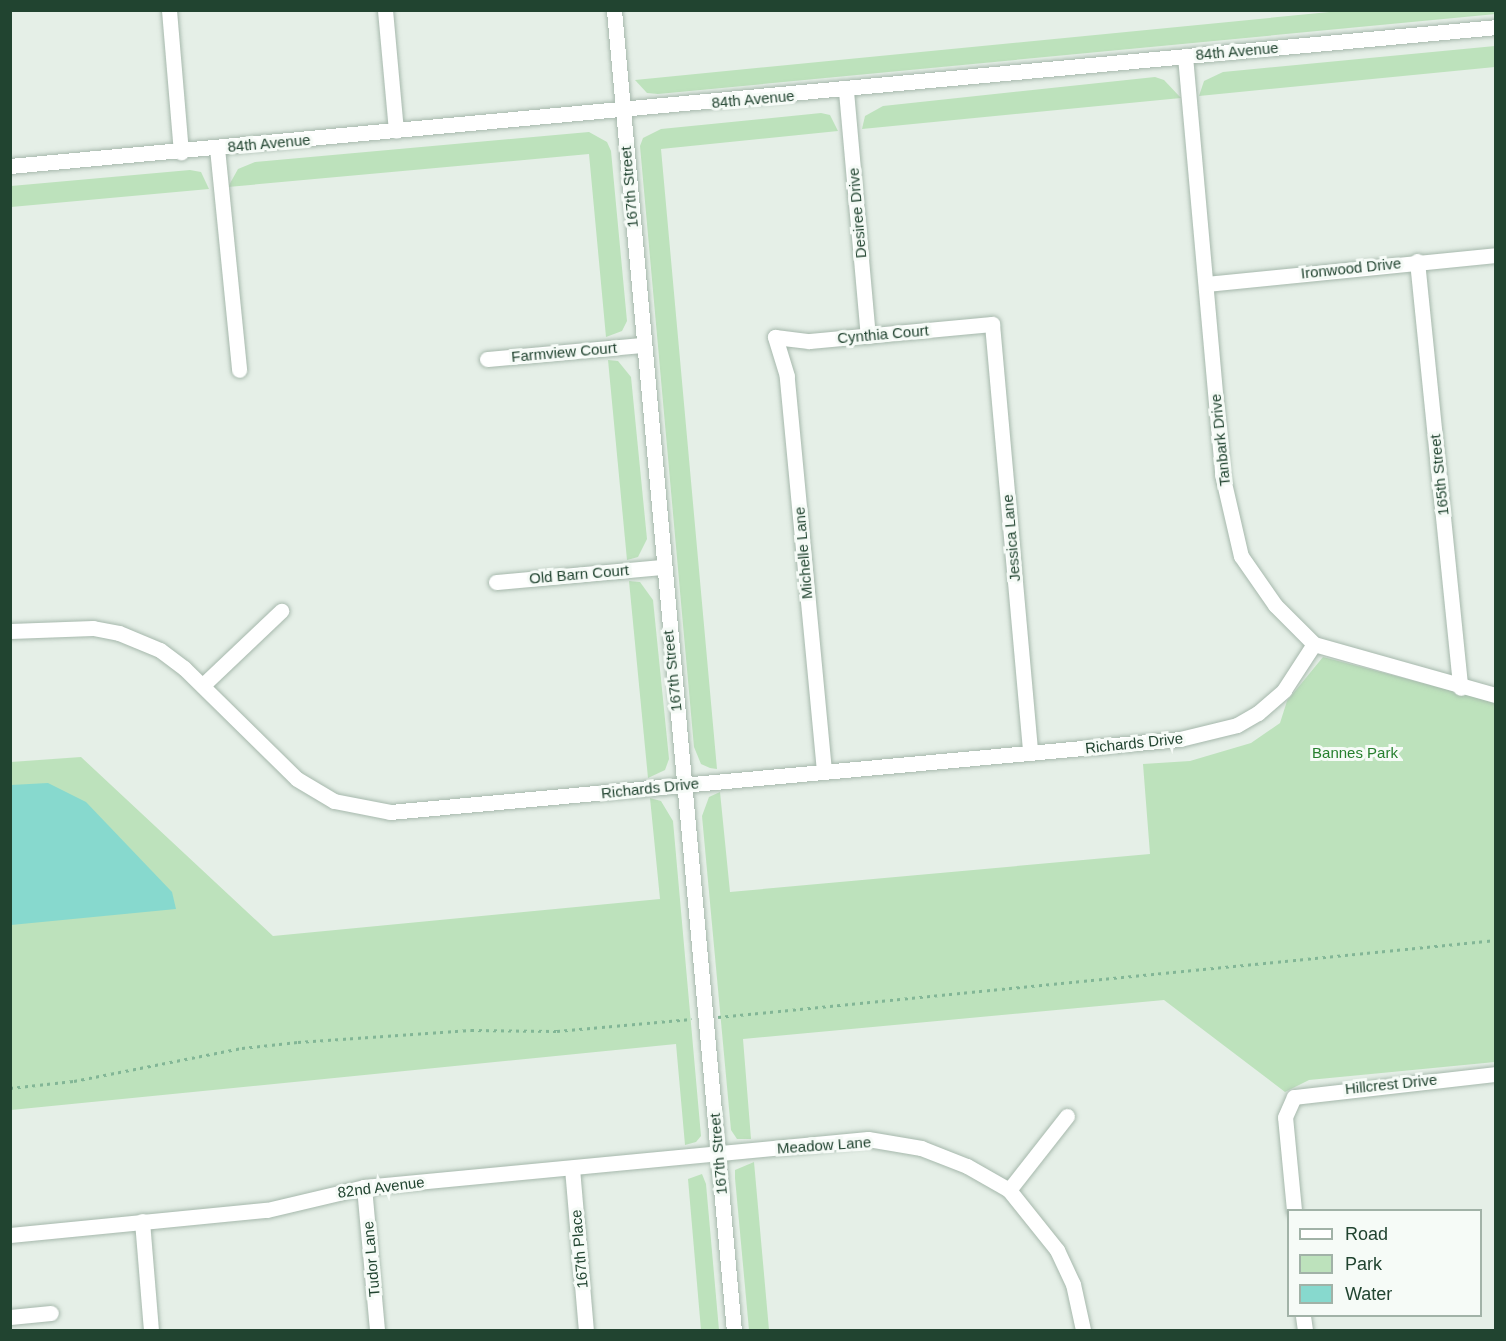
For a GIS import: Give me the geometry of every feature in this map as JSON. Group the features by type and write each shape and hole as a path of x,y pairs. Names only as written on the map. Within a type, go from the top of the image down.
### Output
{"street":[{"path":"169,10 182,152"},
{"path":"385,10 396,131"},
{"name":"167th Street","path":"614,10 662,567 734,1330"},
{"name":"84th Avenue","path":"10,166 846,91 1496,27"},
{"name":"Tanbark Drive","path":"1185,56 1222,474 1241,556 1275,605 1314,644 1460,688 1496,695"},
{"name":"Desiree Drive","path":"846,91 868,336"},
{"path":"217,148 239,370"},
{"name":"Ironwood Drive","path":"1206,284 1417,261 1496,255"},
{"name":"165th Street","path":"1417,261 1460,688"},
{"name":"Cynthia Court","path":"775,337 809,341 992,324"},
{"name":"Jessica Lane","path":"992,324 1030,752"},
{"name":"Michelle Lane","path":"775,337 787,376 824,771"},
{"name":"Farmview Court","path":"487,359 642,345"},
{"name":"Old Barn Court","path":"496,582 662,567"},
{"path":"203,685 281,611"},
{"name":"Richards Drive","path":"10,631 67,626 119,633 160,650 203,685 297,779 353,807 407,811 1180,740 1237,725 1284,690 1314,644"},
{"name":"Hillcrest Drive","path":"1294,1209 1285,1117 1289,1102 1301,1093 1496,1074"},
{"path":"1009,1190 1067,1116"},
{"name":"Meadow Lane","path":"718,1153 868,1139 921,1148 967,1166 1009,1190 1057,1250 1073,1284 1083,1330"},
{"name":"82nd Avenue","path":"10,1235 267,1210 364,1187 718,1153"},
{"name":"167th Place","path":"572,1168 586,1330"},
{"name":"Tudor Lane","path":"364,1187 377,1330"},
{"path":"142,1221 151,1330"},
{"path":"10,1317 51,1313"}],"path":[{"path":"10,1088 74,1081 242,1048 298,1042 460,1031 557,1031 1496,940"}],"green space":[{"path":"1350,10 1495,10 1496,14 658,94 647,93 635,80"},
{"path":"1495,46 1495,67 1199,96 1204,81 1223,72"},
{"path":"1155,77 1164,80 1181,98 862,129 865,116 883,106"},
{"path":"821,113 830,115 838,131 661,149 717,769 710,768 701,764 694,747 640,146 643,138 661,129"},
{"path":"589,132 607,142 611,151 627,321 622,331 606,337 589,154 228,187 238,169 255,162"},
{"path":"190,170 201,172 209,189 11,207 11,186"},
{"path":"608,360 618,361 631,377 647,539 638,557 627,560"},
{"path":"629,581 640,582 653,600 669,759 665,770 648,778"},
{"name":"Bannes Park","path":"1323,657 1495,702 1495,1062 1309,1080 1285,1092 1164,1000 743,1039 751,1139 737,1139 731,1130 702,816 709,797 720,792 730,892 1150,854 1143,764 1190,761 1251,743 1280,723 1287,701"},
{"path":"81,757 273,936 660,899 650,798 661,801 673,821 701,1136 696,1142 685,1145 676,1044 11,1110 11,762"},
{"path":"754,1162 769,1330 749,1330 735,1178 735,1170"},
{"path":"702,1174 706,1184 719,1330 701,1330 688,1179"}],"water":[{"path":"48,783 86,802 172,892 176,909 11,925 11,785"}]}
